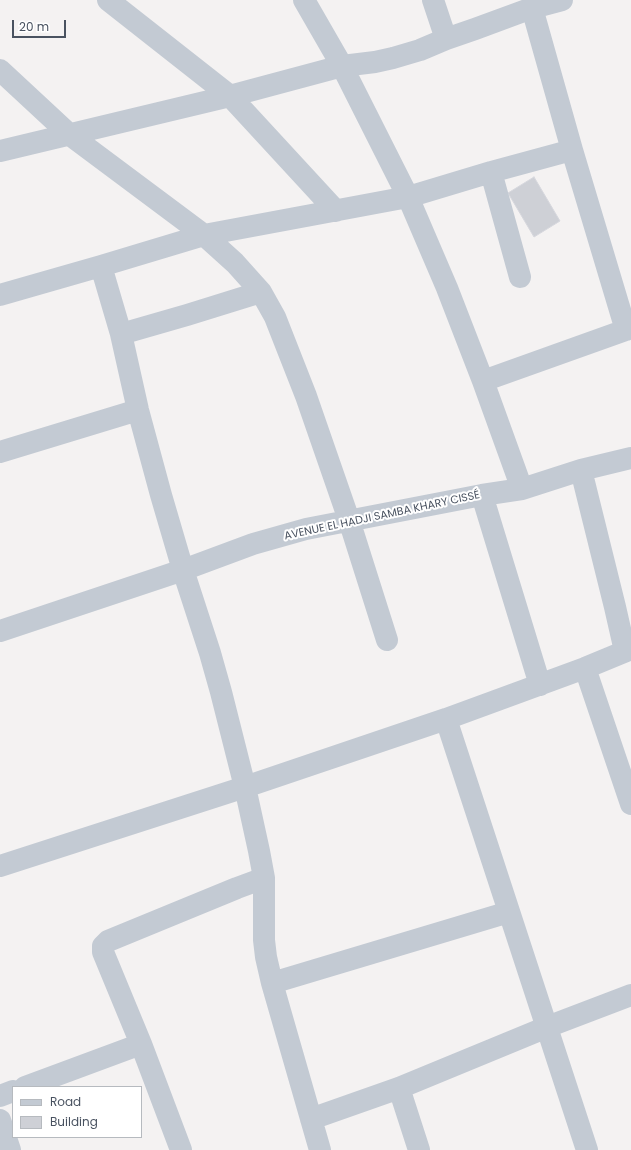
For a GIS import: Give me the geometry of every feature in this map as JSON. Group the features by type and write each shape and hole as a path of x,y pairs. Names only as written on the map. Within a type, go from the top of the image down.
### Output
{"street":[{"path":"108,0 230,96 336,211"},
{"path":"304,0 342,66 408,197 447,288 484,381 522,489"},
{"path":"433,0 446,39"},
{"path":"0,151 230,96 342,66 393,58 420,50 532,8 562,0"},
{"path":"484,381 628,329 572,150 532,8"},
{"path":"0,70 70,135 204,235 235,263 261,292 274,317 306,396 349,520 387,640"},
{"path":"0,295 204,235 408,197 572,150"},
{"path":"491,172 520,277"},
{"path":"101,266 121,334 138,410 183,570 210,653 245,787 264,878 264,940 266,957 272,983 320,1150"},
{"path":"121,334 261,292"},
{"path":"0,452 138,410"},
{"name":"AVENUE EL HADJI SAMBA KHARY CISSÉ","path":"0,631 183,570 260,542 306,529 482,495 522,489 581,470 631,458"},
{"path":"0,866 245,787 446,719 585,668 628,650 615,606 581,470"},
{"path":"482,495 540,685"},
{"path":"585,668 627,781 631,804"},
{"path":"446,719 587,1150"},
{"path":"181,1150 141,1044 103,952 103,946 108,942 264,878"},
{"path":"272,983 509,912"},
{"path":"311,1119 399,1088 547,1027 631,995"},
{"path":"28,1086 141,1044"},
{"path":"399,1088 419,1150"},
{"path":"0,1096 12,1091"},
{"path":"0,1120 10,1150"}],"building":[{"path":"534,177 560,221 534,237 508,193"}]}
